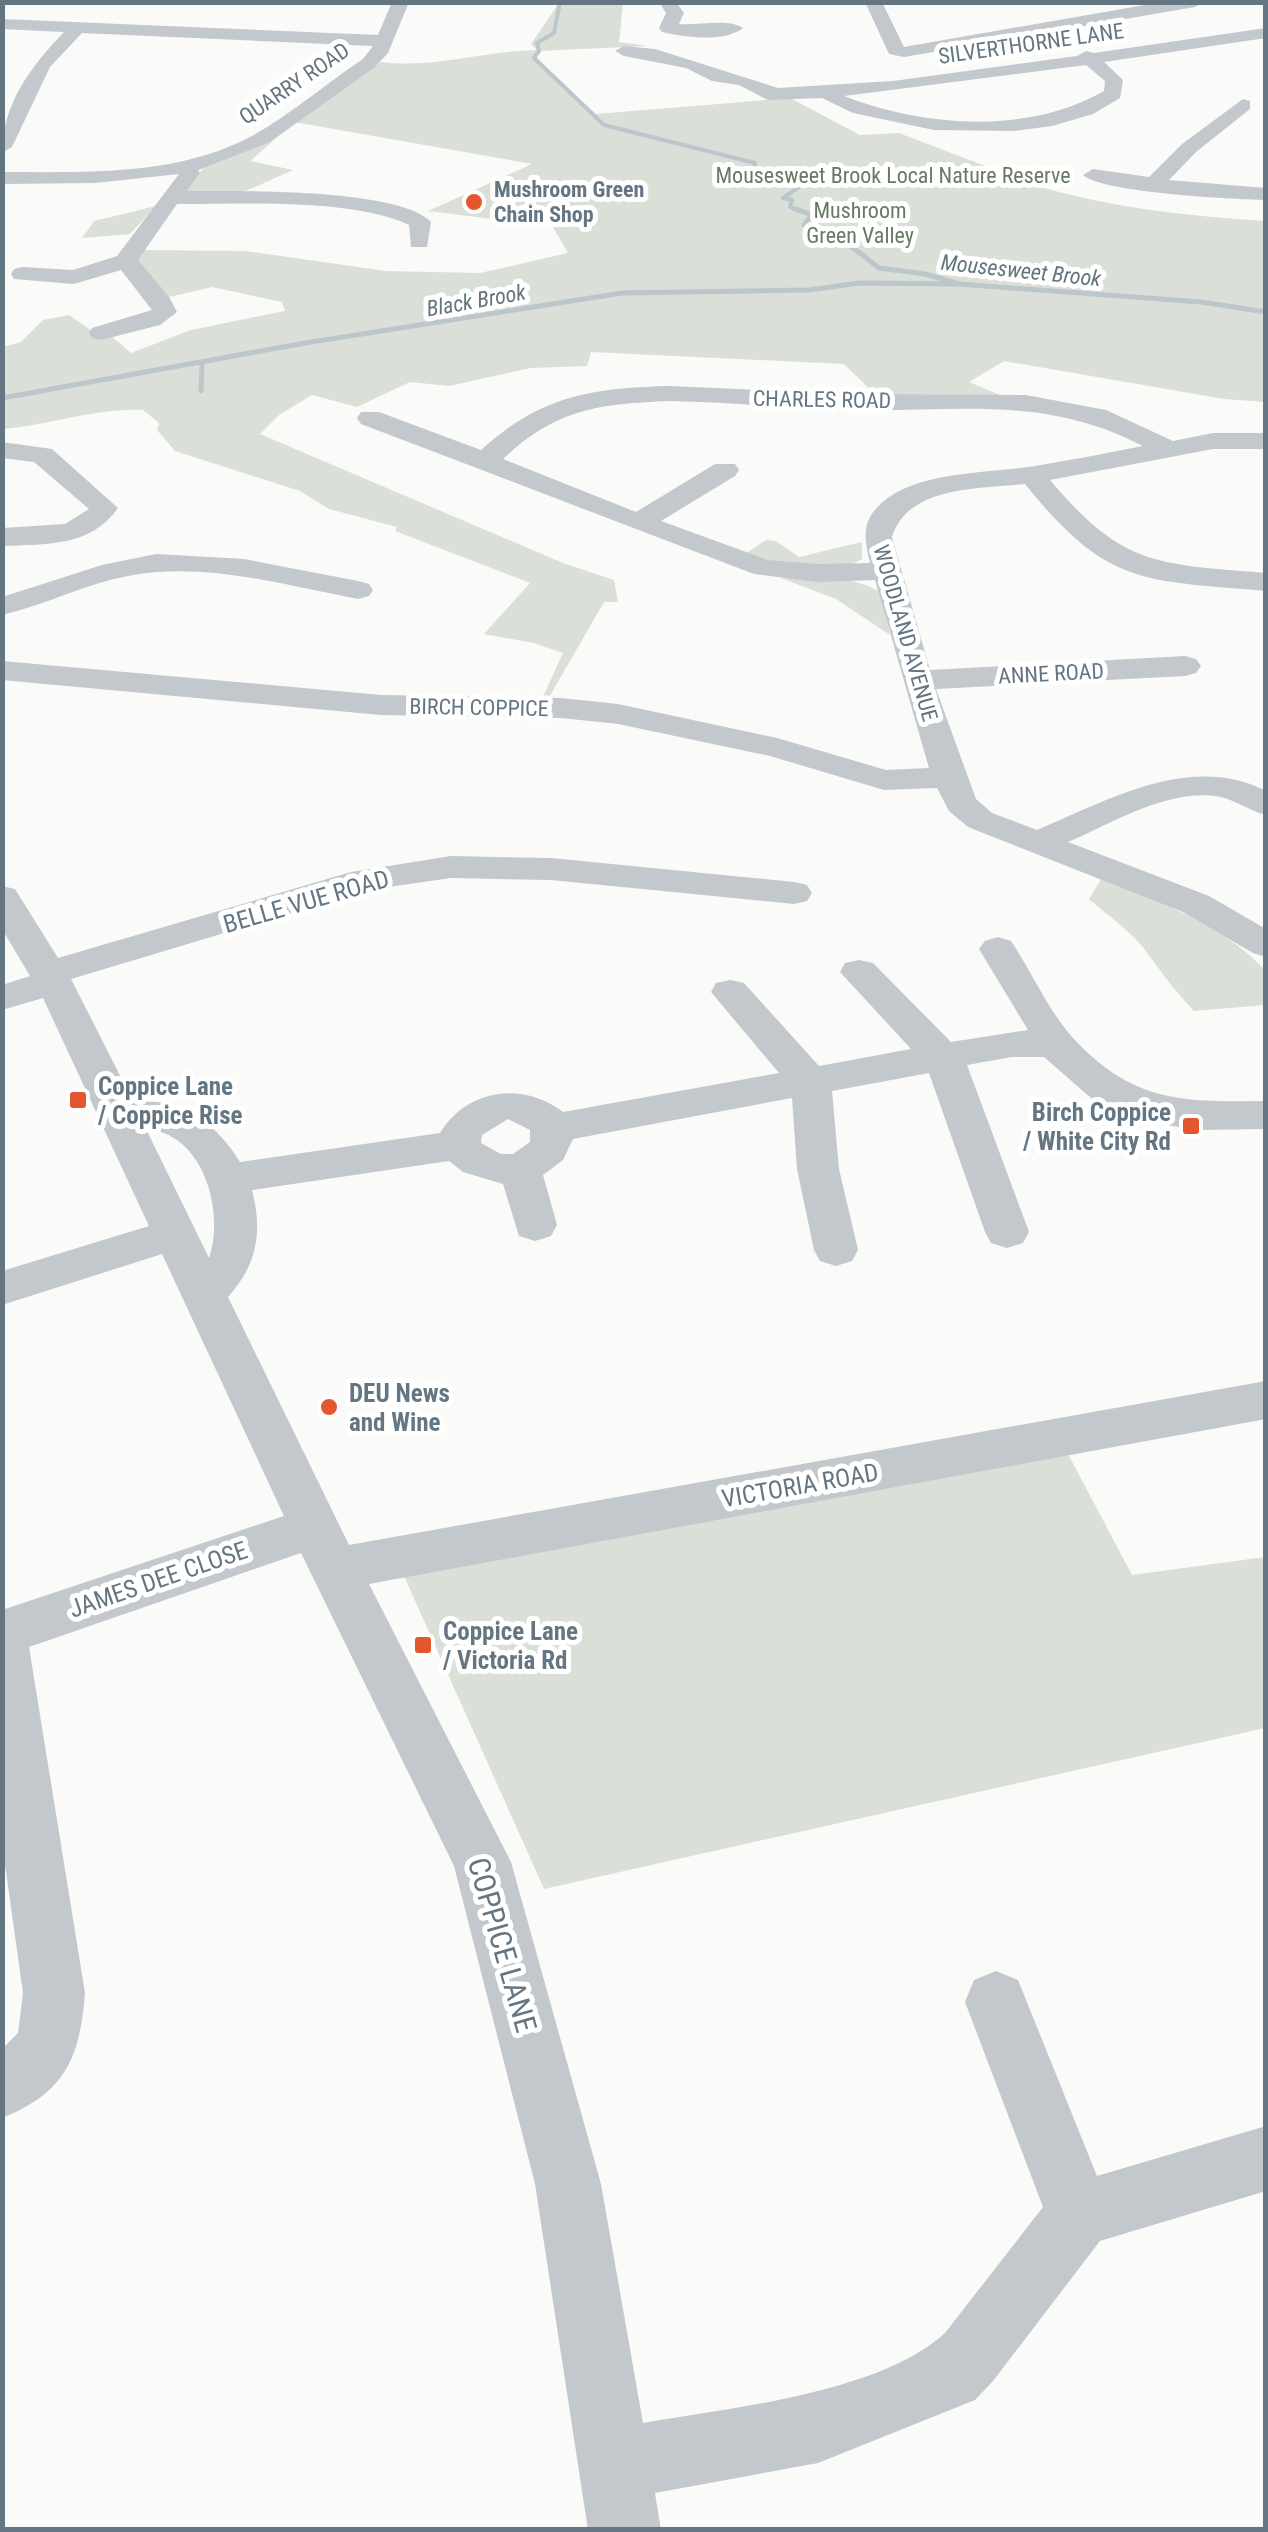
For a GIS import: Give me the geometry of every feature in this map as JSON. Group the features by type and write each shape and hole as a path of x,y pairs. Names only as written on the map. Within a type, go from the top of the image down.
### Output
{"street":[{"name":"QUARRY ROAD","path":"2,178 116,174 198,162 264,136 369,63 402,2"},
{"path":"668,2 675,13 668,28"},
{"path":"873,2 895,50 904,52 1195,2"},
{"path":"2,24 384,41"},
{"path":"2,147 7,127 42,66 79,26"},
{"path":"644,27 700,32 740,27"},
{"name":"SILVERTHORNE LANE","path":"624,52 655,54 692,64 719,77 744,80 772,94 811,93 1017,70 1086,56 1266,33"},
{"path":"950,44 1017,70"},
{"path":"811,93 886,117 982,125 1035,135 1092,109 1113,94 1114,80 1086,56"},
{"path":"1153,185 1189,148 1243,105"},
{"path":"22,274 74,277 126,262 140,234 175,198 198,162"},
{"path":"1092,175 1153,185 1266,194"},
{"path":"175,198 264,198 411,215 420,222 419,242"},
{"path":"264,198 288,221"},
{"path":"101,333 152,320 165,312 126,262"},
{"name":"CHARLES ROAD","path":"486,461 526,422 546,412 591,400 638,395 848,402 1028,402 1112,420 1169,449"},
{"path":"370,418 764,568 816,574 888,571"},
{"name":"WOODLAND AVENUE","path":"1266,440 1213,441 1032,475 925,490 895,506 880,524 878,537 917,680 961,804 980,820 1196,904 1266,945"},
{"path":"2,450 42,455 104,508 101,515 81,528 54,535 2,538"},
{"path":"638,523 725,470"},
{"path":"1032,475 1068,518 1112,554 1146,568 1266,582"},
{"path":"2,606 109,572 169,563 230,568 358,590"},
{"name":"ANNE ROAD","path":"917,680 1185,666"},
{"name":"BIRCH COPPICE","path":"2,670 381,705 561,708 618,714 777,748 884,780 949,777"},
{"path":"1040,841 1164,792 1197,784 1230,788 1266,805"},
{"name":"BELLE VUE ROAD","path":"35,984 364,880 414,872 491,865 624,891 794,893"},
{"name":"COPPICE LANE","path":"2,897 35,984 120,1120 325,1548 482,1862 568,2184 625,2530"},
{"path":"998,948 1058,1047 1114,1095 1129,1102 1258,1126"},
{"path":"859,972 944,1060 1007,1232"},
{"path":"730,992 810,1083 818,1169 836,1250"},
{"path":"554,1128 944,1060 1012,1044 1038,1042 1058,1047"},
{"path":"528,1107 544,1115 554,1128 549,1152 520,1168 482,1165 468,1156 461,1144 462,1130 472,1117 488,1108 528,1107"},
{"path":"120,1120 148,1115 165,1118 208,1147 231,1178 238,1220 234,1252 225,1270 204,1294"},
{"path":"231,1178 461,1144"},
{"path":"520,1168 535,1224"},
{"path":"2,1288 174,1234"},
{"name":"VICTORIA ROAD","path":"325,1548 1266,1400"},
{"name":"JAMES DEE CLOSE","path":"2,1633 325,1548"},
{"path":"2,1647 54,1993 50,2042 22,2075 2,2087"},
{"path":"996,2002 1080,2214"},
{"path":"616,2464 818,2428 950,2375 969,2358 1080,2214 1266,2158"}],"green space":[{"name":"Mushroom Green Valley","path":"559,3 623,3 619,42 648,46 539,51 534,58 596,114 790,98 860,135 899,133 993,169 1045,171 1037,186 1065,194 1150,210 1265,221 1265,402 1224,399 1004,361 969,382 1002,396 880,399 844,364 591,352 587,366 531,368 449,386 410,382 357,407 312,395 279,415 260,434 563,563 614,580 618,602 604,602 548,699 542,699 563,653 484,634 530,583 395,531 397,527 329,509 300,491 175,451 157,430 159,423 143,410 3,429 3,347 21,342 43,320 69,315 92,331 104,330 131,353 191,330 285,311 282,302 212,287 169,297 133,261 138,250 246,251 386,271 480,273 568,253 550,222 428,211 532,164 294,122 381,62 439,62 537,50 531,44"},
{"path":"274,140 250,161 293,170 237,195 187,191 206,164"},
{"path":"156,206 130,234 82,238 94,221"},
{"path":"766,540 776,541 799,557 862,542 862,559 821,567 745,554"},
{"path":"781,578 845,580 880,592 890,635 836,599"},
{"path":"1101,879 1189,916 1229,939 1265,970 1265,1005 1194,1011 1142,946 1089,899"},
{"path":"1068,1454 1132,1575 1265,1557 1265,1728 544,1889 404,1576"}],"waterway":[{"name":"Mousesweet Brook","path":"560,2 554,33 537,43 539,51 534,58 604,125 755,163 754,167 778,174 777,181 799,187 783,198 792,200 790,207 802,212"},
{"name":"Mousesweet Brook","path":"796,209 812,215 804,225 852,247 879,268 925,274 959,284"},
{"name":"Black Brook","path":"2,398 305,343 622,293 809,290 860,283 959,284"},
{"name":"Mousesweet Brook","path":"959,284 1201,302 1266,312"},
{"path":"201,391 202,363"}],"place":[{"name":"Mushroom Green Chain Shop","path":"474,202"},
{"name":"Coppice Lane / Coppice Rise","path":"78,1100"},
{"name":"Birch Coppice / White City Rd","path":"1191,1126"},
{"name":"DEU News and Wine","path":"329,1407"},
{"name":"Coppice Lane / Victoria Rd","path":"423,1645"}],"park label":[{"name":"Mousesweet Brook Local Nature Reserve","path":"893,175"}]}
